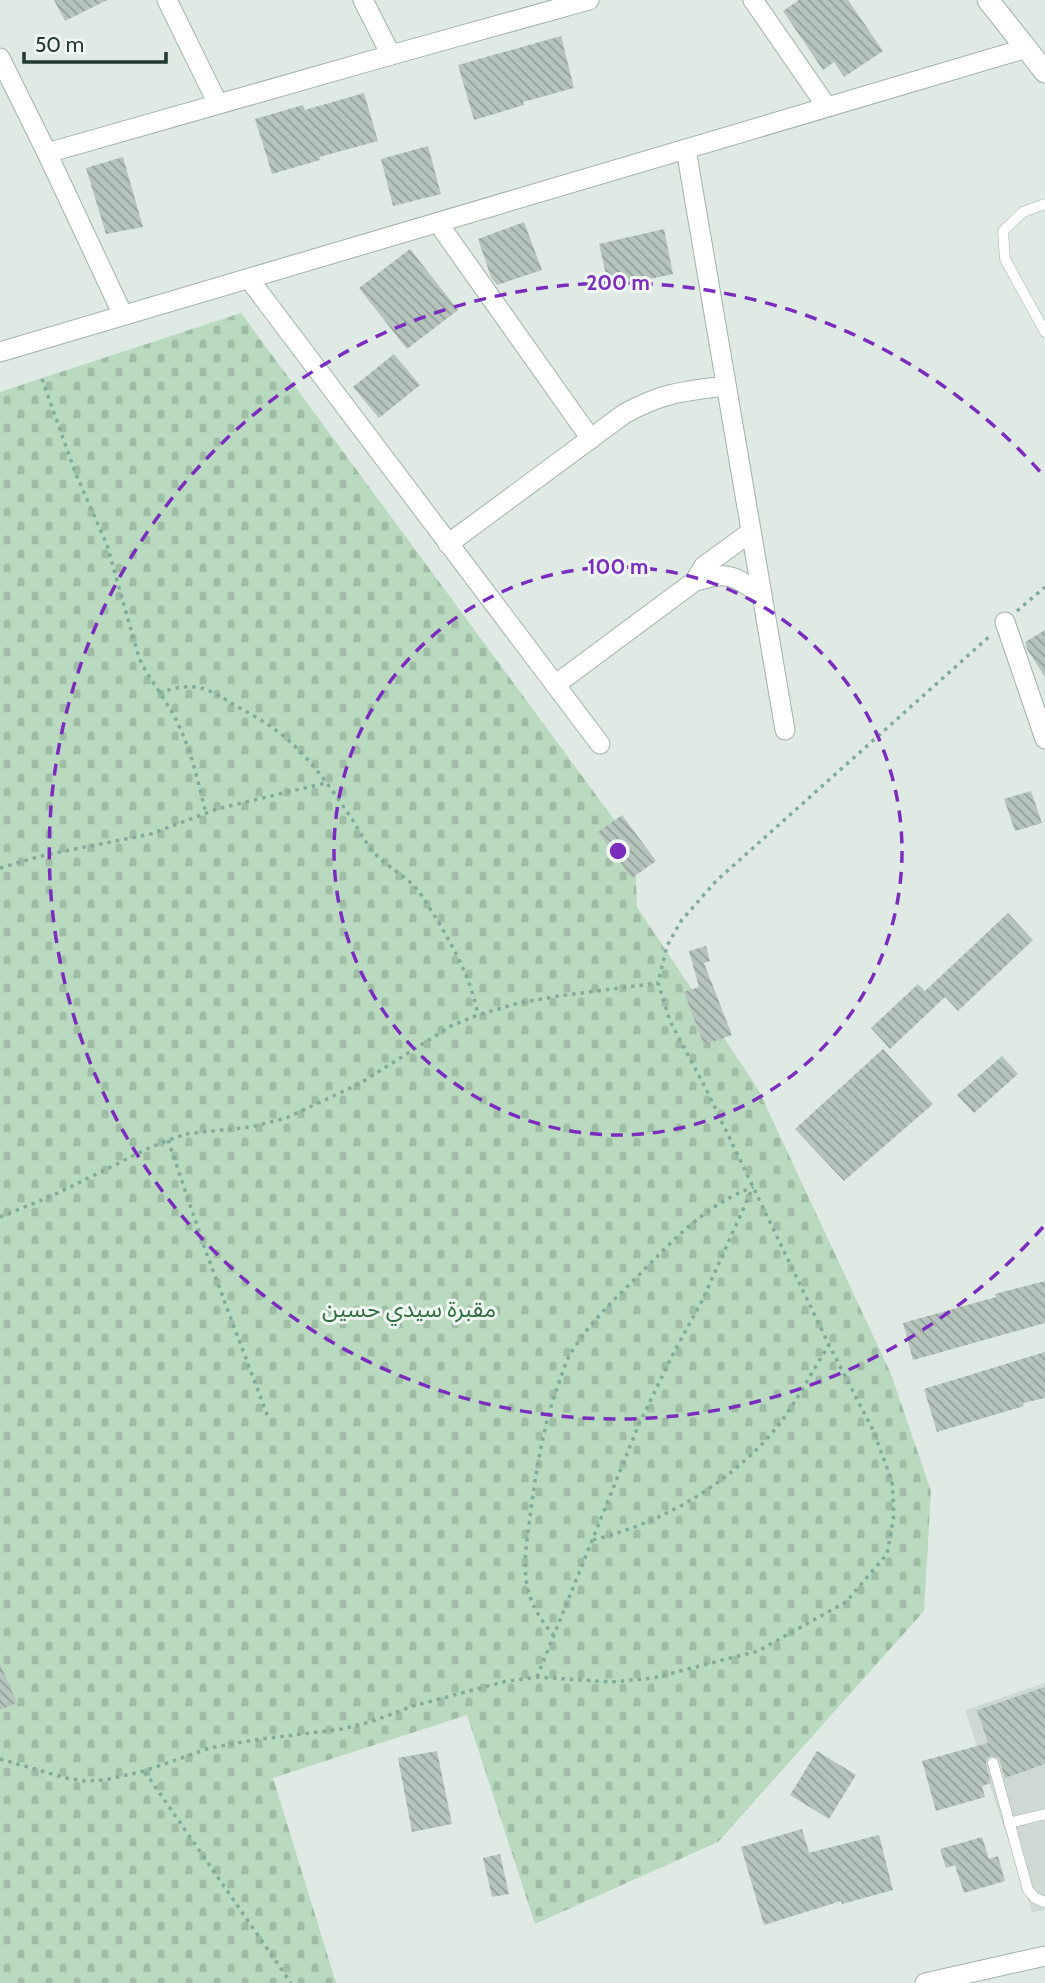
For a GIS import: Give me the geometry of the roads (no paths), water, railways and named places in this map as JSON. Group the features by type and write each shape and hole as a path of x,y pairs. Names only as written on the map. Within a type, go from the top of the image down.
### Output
{"street":[{"path":"167,0 218,104"},
{"path":"363,0 391,55"},
{"path":"47,153 563,4 589,0"},
{"path":"753,0 827,107"},
{"path":"988,0 1045,72"},
{"path":"0,352 1027,48"},
{"path":"0,58 123,315"},
{"path":"685,149 785,730"},
{"path":"438,223 591,439"},
{"path":"249,279 600,744"},
{"path":"448,544 624,414 665,395 726,386"},
{"path":"555,685 695,581 704,566 751,532"},
{"path":"695,581 729,576 761,595"},
{"path":"1005,622 1045,739"},
{"path":"925,1983 990,1976 1045,1956"}],"lane":[{"path":"1045,204 1023,212 1003,231 1005,259 1045,332"},
{"path":"993,1763 1028,1890 1035,1898 1045,1902"},
{"path":"1009,1823 1045,1814"}],"park label":[{"name":"مقبرة سيدي حسين","path":"409,1309"}]}
